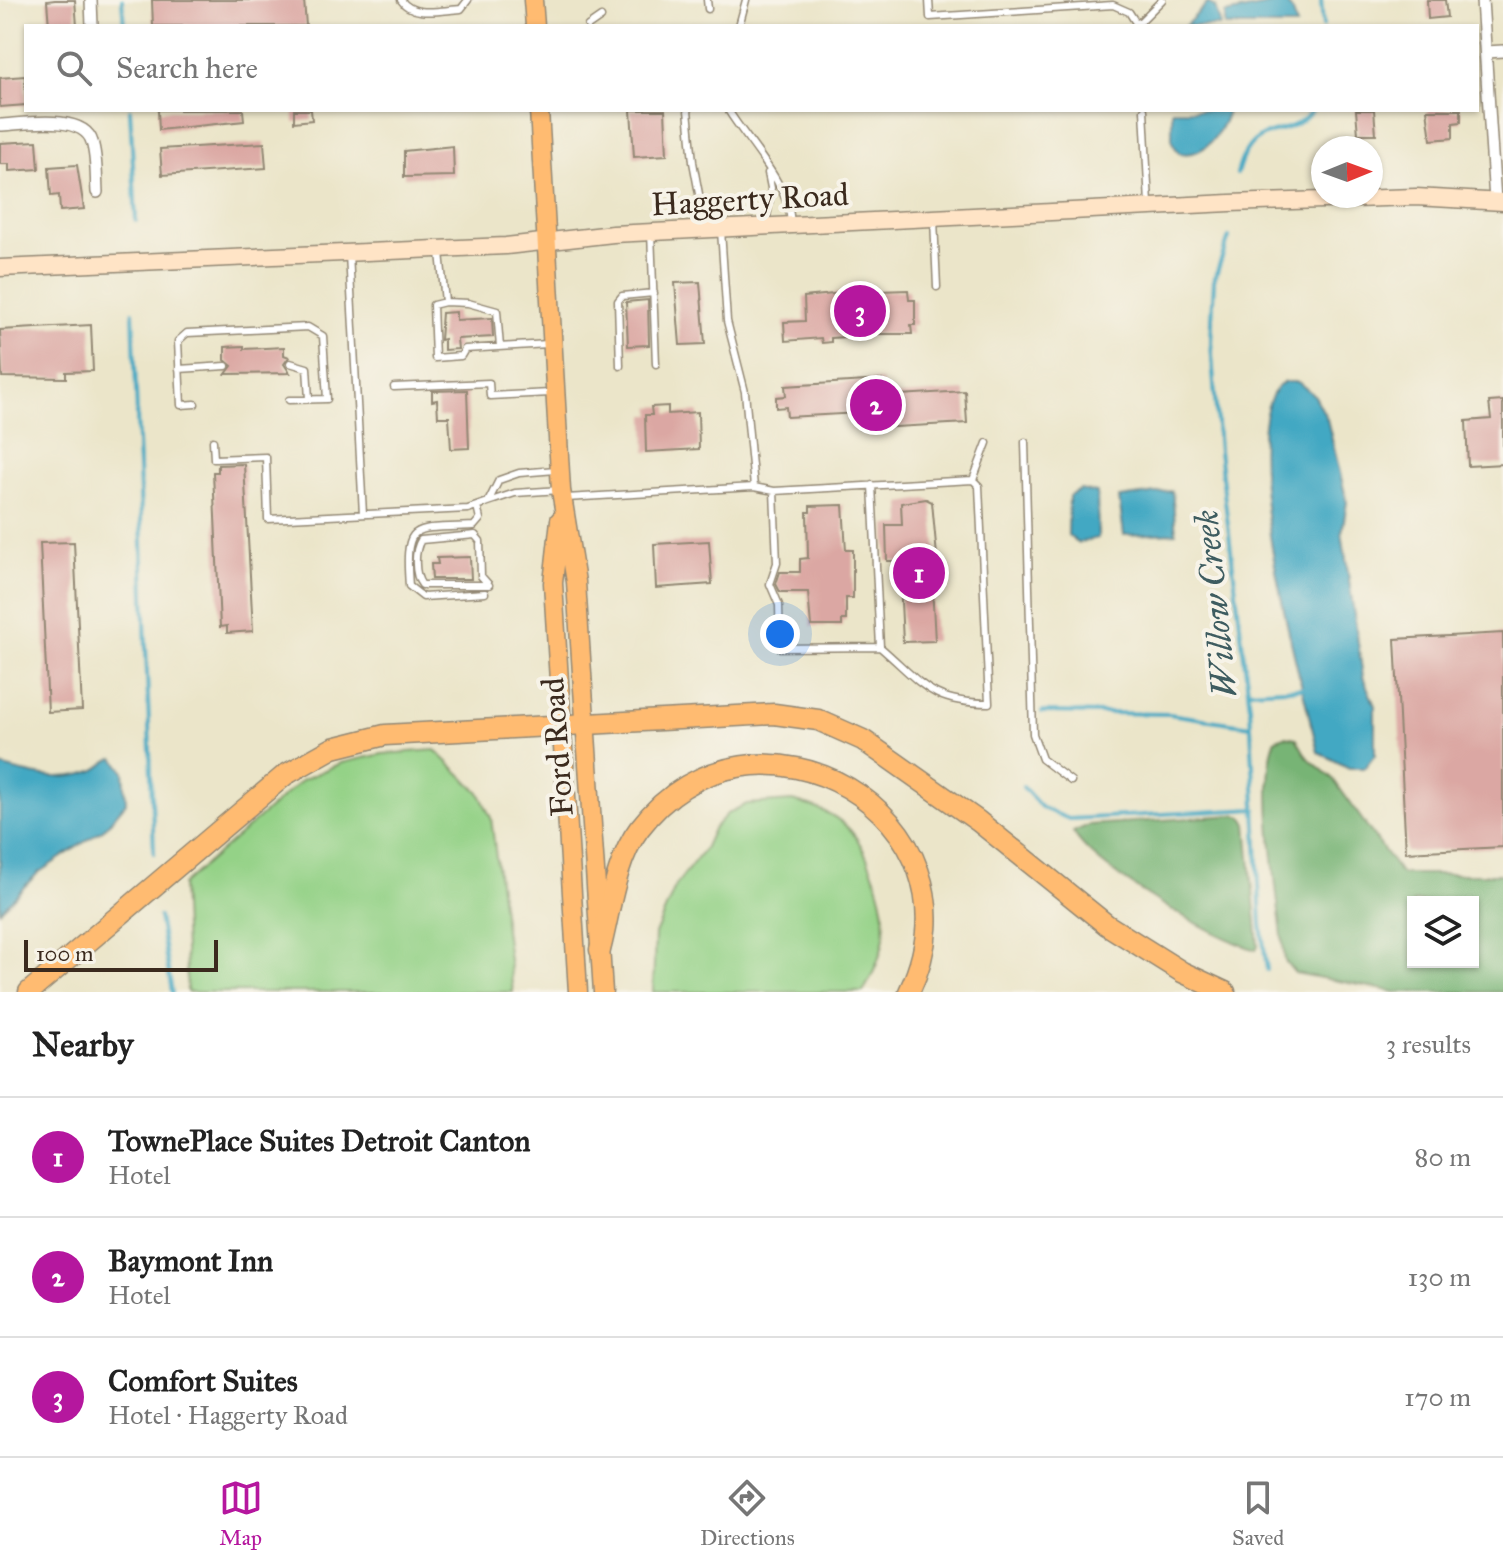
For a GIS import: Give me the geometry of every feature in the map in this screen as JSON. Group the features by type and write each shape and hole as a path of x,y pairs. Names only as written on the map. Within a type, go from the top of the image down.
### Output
{"highway":[{"path":"29,992 285,775 307,760 345,744 385,735 774,714 835,726 863,740 978,821 1107,925 1182,972 1225,992"},
{"path":"600,950 626,853 650,817 674,795 725,769 786,765 814,771 864,797 894,823 902,836 920,880 926,921 923,951 909,992"}],"main road":[{"path":"533,0 535,24"},
{"name":"Ford Road","path":"539,112 560,470 576,582 603,992"},
{"name":"Haggerty Road","path":"0,268 284,253 349,254 547,242 651,232 1149,207 1385,198 1499,202"},
{"name":"Ford Road","path":"562,494 553,583 578,992"}],"street":[{"path":"91,0 92,24"},
{"path":"1482,0 1499,202"},
{"path":"1486,52 1503,51"},
{"path":"0,125 67,123 85,131 93,143 97,192"}],"lane":[{"path":"401,0 406,8 418,11 461,9 468,0"},
{"path":"707,0 708,9"},
{"path":"740,24 746,0"},
{"path":"929,0 930,17 1113,5 1129,12 1137,24"},
{"path":"1139,24 1162,0"},
{"path":"591,24 601,17"},
{"path":"688,112 693,162 714,229 727,321 745,392 754,487"},
{"path":"729,112 790,209 791,225"},
{"path":"1144,112 1149,207"},
{"path":"766,226 765,209 771,188 768,170"},
{"path":"934,218 937,287"},
{"path":"651,232 652,329 656,364"},
{"path":"440,248 445,302"},
{"path":"349,254 363,514"},
{"path":"620,366 618,301 622,296 654,293"},
{"path":"500,347 497,311 468,303 433,305 435,358 461,356 465,349 500,347 552,344"},
{"path":"618,316 627,315"},
{"path":"195,404 181,405 178,341 187,333 308,327 323,336 327,399 289,400"},
{"path":"619,332 627,331"},
{"path":"290,363 307,368 309,399"},
{"path":"179,369 226,366"},
{"path":"394,387 489,383 490,396 555,393"},
{"path":"213,441 214,459 266,457 268,519 477,506 515,493 754,487 774,491 973,480 979,486 989,703 957,703 936,696 880,647 780,648 779,605 770,584 777,563 774,491"},
{"path":"1025,442 1033,734 1042,759 1071,781"},
{"path":"973,480 987,443"},
{"path":"488,502 499,480 519,473 560,470"},
{"path":"872,485 880,647"},
{"path":"477,506 480,519 474,526 422,529 410,537 406,546 409,586 423,597 485,593"},
{"path":"475,535 480,541 481,576 489,585 422,585 418,580 416,547 421,540 475,535"}],"green space":[{"path":"1285,736 1296,738 1307,757 1333,779 1401,874 1503,874 1503,992 1396,992 1295,973 1285,961 1272,847 1271,758 1276,739"},
{"path":"435,750 479,792 491,818 513,992 187,992 182,885 302,780 341,763 382,754"},
{"path":"792,801 821,810 841,822 859,841 872,870 882,903 884,932 878,961 863,992 653,992 655,934 676,885 704,849 713,829 728,813 747,804"},
{"path":"1235,815 1243,817 1247,824 1256,950 1184,917 1129,883 1086,848 1073,832 1089,825"}],"water":[{"path":"1208,3 1215,7 1220,24 1187,24"},
{"path":"1286,3 1296,24 1225,24 1225,14"},
{"path":"1172,112 1227,112 1215,137 1196,152 1179,153 1172,142"},
{"path":"1284,382 1298,382 1315,396 1327,419 1347,502 1342,532 1363,677 1375,706 1375,755 1365,768 1349,768 1318,752 1286,617 1265,499 1262,446 1268,406"},
{"path":"1080,490 1097,493 1098,538 1077,543 1068,535 1069,496"},
{"path":"1172,491 1176,533 1124,535 1119,498"},
{"path":"114,758 124,771 126,803 104,829 38,873 0,911 0,766 35,775 69,777 93,771"}],"building":[{"path":"75,0 77,24 49,24 47,1"},
{"path":"152,0 304,0 306,24 153,24"},
{"path":"1427,0 1445,0 1447,17 1428,19"},
{"path":"24,76 24,105 0,107 0,78"},
{"path":"158,112 243,112 244,121 159,130"},
{"path":"294,112 311,112 312,120 294,122"},
{"path":"631,112 665,112 667,155 634,157"},
{"path":"1356,112 1374,112 1376,134 1358,134"},
{"path":"1427,112 1461,112 1461,122 1453,123 1453,138 1431,140"},
{"path":"37,141 39,169 9,171 9,164 0,164 0,143"},
{"path":"264,143 266,168 162,175 160,149"},
{"path":"453,146 454,176 404,177 404,151"},
{"path":"77,165 84,209 60,211 59,195 51,196 49,167"},
{"path":"700,282 705,344 680,345 675,283"},
{"path":"908,290 909,300 915,300 912,334 859,334 831,338 831,342 822,343 821,338 785,341 784,322 805,321 804,297 843,293 843,296 879,295 879,291"},
{"path":"648,300 649,345 628,346 626,302"},
{"path":"456,312 456,320 492,318 493,337 457,339 458,349 444,350 444,339 440,340 442,313"},
{"path":"91,325 93,371 66,372 66,378 2,377 0,330"},
{"path":"244,346 244,349 284,347 284,355 289,357 284,364 290,373 226,374 232,366 225,360 225,347"},
{"path":"882,380 883,396 965,391 967,423 859,429 859,413 787,417 786,407 776,408 776,397 786,396 785,386"},
{"path":"467,390 469,448 451,449 449,417 438,417 437,400 432,401 432,391"},
{"path":"1503,401 1503,464 1468,466 1466,421 1491,419 1489,402"},
{"path":"668,406 668,414 698,412 699,449 646,452 645,415 652,415 651,407"},
{"path":"244,464 253,631 227,633 227,626 220,627 213,472 218,472 218,465"},
{"path":"926,499 932,502 939,585 932,586 935,641 903,642 899,561 887,561 886,525 902,525 901,503"},
{"path":"843,505 846,550 853,550 853,598 846,598 846,620 842,620 842,626 811,626 808,592 780,592 776,584 780,572 800,572 800,559 808,558 807,512 810,512 810,506"},
{"path":"709,541 712,584 656,588 654,544"},
{"path":"74,542 82,710 48,712 40,543"},
{"path":"470,557 471,579 432,579 431,564 438,564 437,558"},
{"path":"1503,633 1503,847 1406,852 1395,639"}],"waterway":[{"path":"122,0 124,24"},
{"name":"Willow Creek","path":"1321,0 1323,24"},
{"path":"130,112 136,221"},
{"name":"Willow Creek","path":"1237,174 1251,144 1260,137 1291,126 1311,112"},
{"name":"Willow Creek","path":"1229,237 1214,280 1211,342 1219,451 1250,707 1261,924 1267,970"},
{"path":"133,312 154,853"},
{"path":"1248,691 1303,688"},
{"path":"1042,712 1169,714 1251,726"},
{"path":"1023,787 1042,808 1069,819 1256,809"},
{"path":"159,917 172,992"}],"place":[{"name":"Comfort Suites","path":"860,311"},
{"name":"Baymont Inn","path":"876,405"},
{"name":"TownePlace Suites Detroit Canton","path":"919,573"}]}
